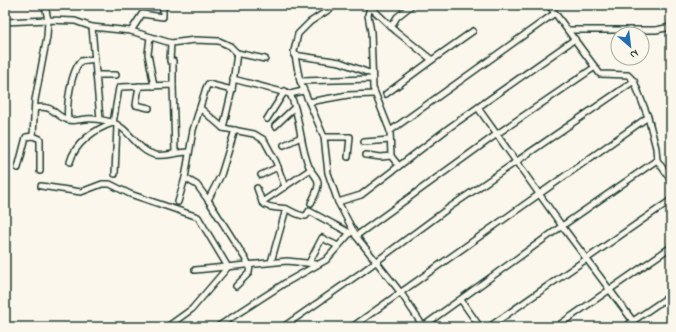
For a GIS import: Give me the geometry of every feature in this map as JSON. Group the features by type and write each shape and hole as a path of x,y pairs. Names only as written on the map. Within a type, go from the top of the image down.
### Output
{"street":[{"path":"33,136 35,108 47,37 48,20 45,5"},
{"path":"131,32 142,14 163,17 163,5"},
{"path":"336,5 310,22 298,34 294,43 294,55 300,81 324,137 328,173 338,202 353,233 377,261 401,293 423,327 562,226 657,160"},
{"path":"391,27 397,17 412,5"},
{"path":"549,5 600,74 628,75 634,81 648,117 656,148 657,160 671,180"},
{"path":"369,6 391,27 432,60"},
{"path":"369,6 368,15 371,32 374,94 385,116 390,131 391,156 399,166"},
{"path":"390,131 555,13"},
{"path":"5,22 48,20 75,21 92,27 131,32 171,43 195,40 219,41 230,46 237,53 265,59"},
{"path":"92,27 100,119"},
{"path":"568,30 656,30 671,27"},
{"path":"386,94 473,31"},
{"path":"150,37 148,54 154,86"},
{"path":"338,202 361,195 444,130 478,108 575,39"},
{"path":"171,43 170,61 173,61 176,152"},
{"path":"223,128 232,90 237,53"},
{"path":"294,55 340,62 372,76"},
{"path":"68,120 67,111 75,70 81,61 95,59"},
{"path":"217,327 316,264 326,260 338,246 353,233 595,67"},
{"path":"96,75 116,75"},
{"path":"300,81 372,76"},
{"path":"233,79 288,93 303,91"},
{"path":"283,327 516,161 634,81"},
{"path":"178,202 185,178 188,152 193,130 208,84 232,90"},
{"path":"115,174 115,124 119,87 173,85"},
{"path":"139,86 135,104 149,108"},
{"path":"288,93 294,103 301,137 310,169 317,179 318,185 311,203"},
{"path":"267,119 288,93"},
{"path":"310,102 348,95 374,94"},
{"path":"35,108 43,106 57,112 68,120 100,119 115,124 128,133 143,149 153,155 165,156 176,152 188,152"},
{"path":"200,108 223,128 254,134 264,140 268,145 278,167 285,187"},
{"path":"275,126 294,108"},
{"path":"478,108 586,259 633,321"},
{"path":"352,327 648,117"},
{"path":"70,162 73,152 99,127 115,124"},
{"path":"208,200 220,175 235,130"},
{"path":"18,168 26,137 33,136 40,140 40,171"},
{"path":"284,145 301,137"},
{"path":"324,137 350,137 348,157"},
{"path":"364,142 390,140"},
{"path":"366,155 381,158 391,156"},
{"path":"261,175 278,167"},
{"path":"262,202 310,169"},
{"path":"185,178 197,185 250,266 249,273 236,286"},
{"path":"41,186 81,192 102,184 110,184 130,194 176,208 198,217 228,267"},
{"path":"257,188 265,206 286,209 302,216 306,216 309,211 326,222 353,233"},
{"path":"488,327 671,200"},
{"path":"271,262 286,209"},
{"path":"309,263 322,238 338,246"},
{"path":"556,327 671,246"},
{"path":"195,270 250,266 271,262 316,264"},
{"path":"167,327 192,309 228,267"},
{"path":"625,327 671,295"},
{"path":"461,300 480,327"}]}
